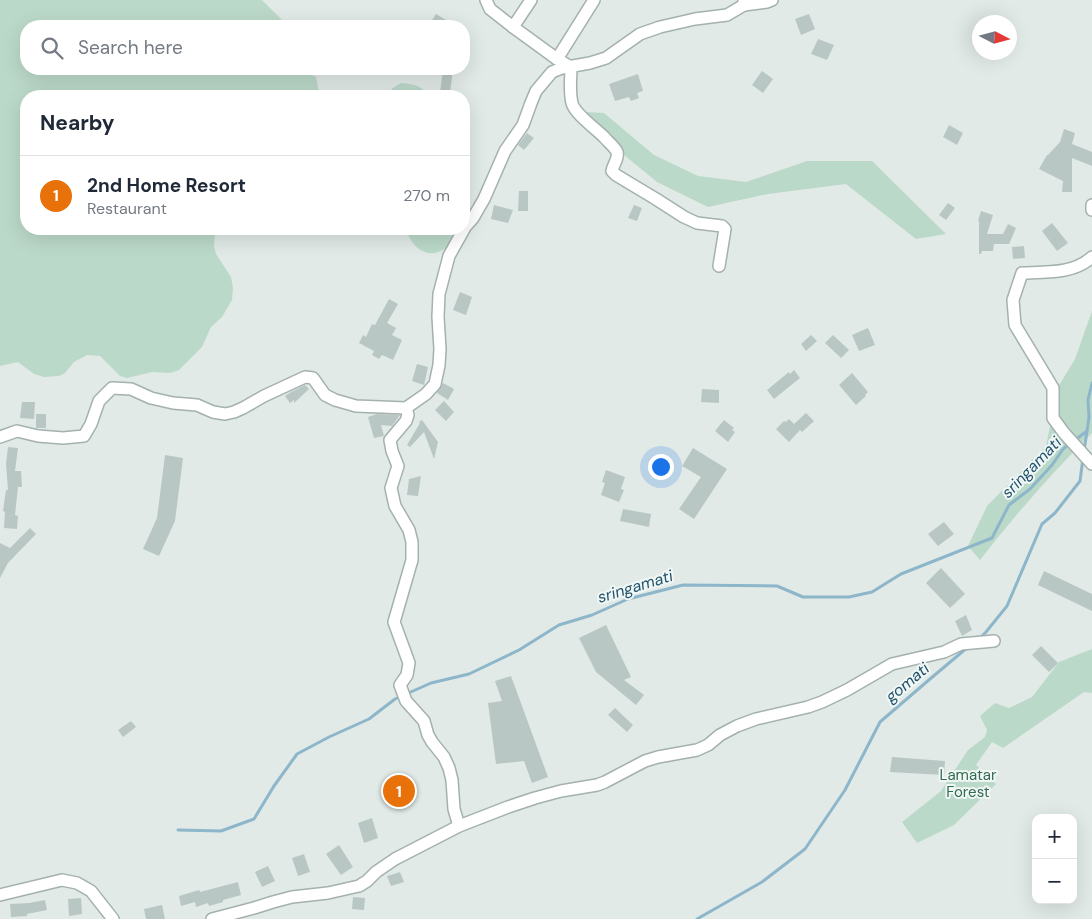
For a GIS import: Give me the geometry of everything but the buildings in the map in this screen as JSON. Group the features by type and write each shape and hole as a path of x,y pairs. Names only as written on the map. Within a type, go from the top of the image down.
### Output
{"street":[{"path":"486,0 490,9 557,59 571,67"},
{"path":"514,27 531,0"},
{"path":"557,59 594,0"},
{"path":"470,222 484,199 505,151 523,126 536,91 552,72 606,58 640,34 660,27 694,19 727,16 744,2 767,2 772,0"},
{"path":"571,67 572,104 582,118 617,151 617,158 612,165 612,171 616,176 656,198 684,217 697,223 722,226 725,229 719,266"},
{"path":"1092,205 1092,210"},
{"path":"0,437 17,431 38,436 63,438 84,436 91,424 99,401 112,388 131,389 151,398 173,403 196,405 213,412 225,414 244,408 264,396 305,377 312,378 325,395 342,402 356,406 406,408 426,394 435,384 440,349 439,294 449,256 461,235"},
{"path":"1092,256 1083,264 1072,269 1022,273 1013,300 1015,325 1053,388 1053,418 1092,464"},
{"path":"406,408 408,415 406,421 390,440 398,466 392,488 395,506 409,530 412,542 412,560 394,622 409,663 407,675 400,685 406,701 424,721 428,735 444,757 449,768 452,780 454,809 459,826"},
{"path":"212,919 292,897 328,893 358,886 395,860 459,826 508,807 535,798 597,785 644,761 697,750 737,726 756,719 808,707 846,690 892,664 944,652 961,644 994,641"},
{"path":"0,895 62,880 77,883 91,891 114,919"}],"green space":[{"path":"0,0 262,0 282,20 20,20 20,75 312,75 316,77 319,90 20,90 20,235 215,235 214,246 216,254 231,277 233,288 232,300 222,317 211,327 202,347 179,370 170,373 152,372 127,378 120,376 100,356 87,355 74,362 65,373 59,376 44,377 34,374 18,362 0,366"},
{"path":"401,83 416,86 424,90 391,90"},
{"path":"585,112 604,113 654,155 698,176 746,182 807,161 872,161 946,234 916,239 846,184 768,194 708,207 657,182 607,141"},
{"path":"456,235 448,246 435,253 423,251 417,247 409,236"},
{"path":"1092,311 1092,433 1034,495 980,560 968,546 987,506 1046,446 1058,387 1075,359"},
{"name":"Lamatar Forest","path":"1092,649 1092,693 1084,692 1003,748 992,742 976,765 996,784 954,825 917,843 902,822 941,791 968,750 985,737 987,730 980,716 995,703 1009,708 1032,697 1059,662"}],"waterway":[{"name":"sringamati","path":"178,830 221,831 254,819 274,786 297,754 369,719 395,699 431,683 469,674 519,650 559,625 592,615 628,599 683,585 777,586 803,597 849,597 872,592 901,574 992,538 1009,505 1030,489 1052,465 1063,449 1087,431 1089,417 1088,400 1092,383"},
{"name":"gomati","path":"1084,451 1087,431"},
{"name":"gomati","path":"979,639 1007,606 1042,524 1055,513 1080,481 1083,458"},
{"name":"gomati","path":"697,919 762,882 805,849 845,790 880,722 968,647"}],"place":[{"name":"2nd Home Resort","path":"399,791"}]}
